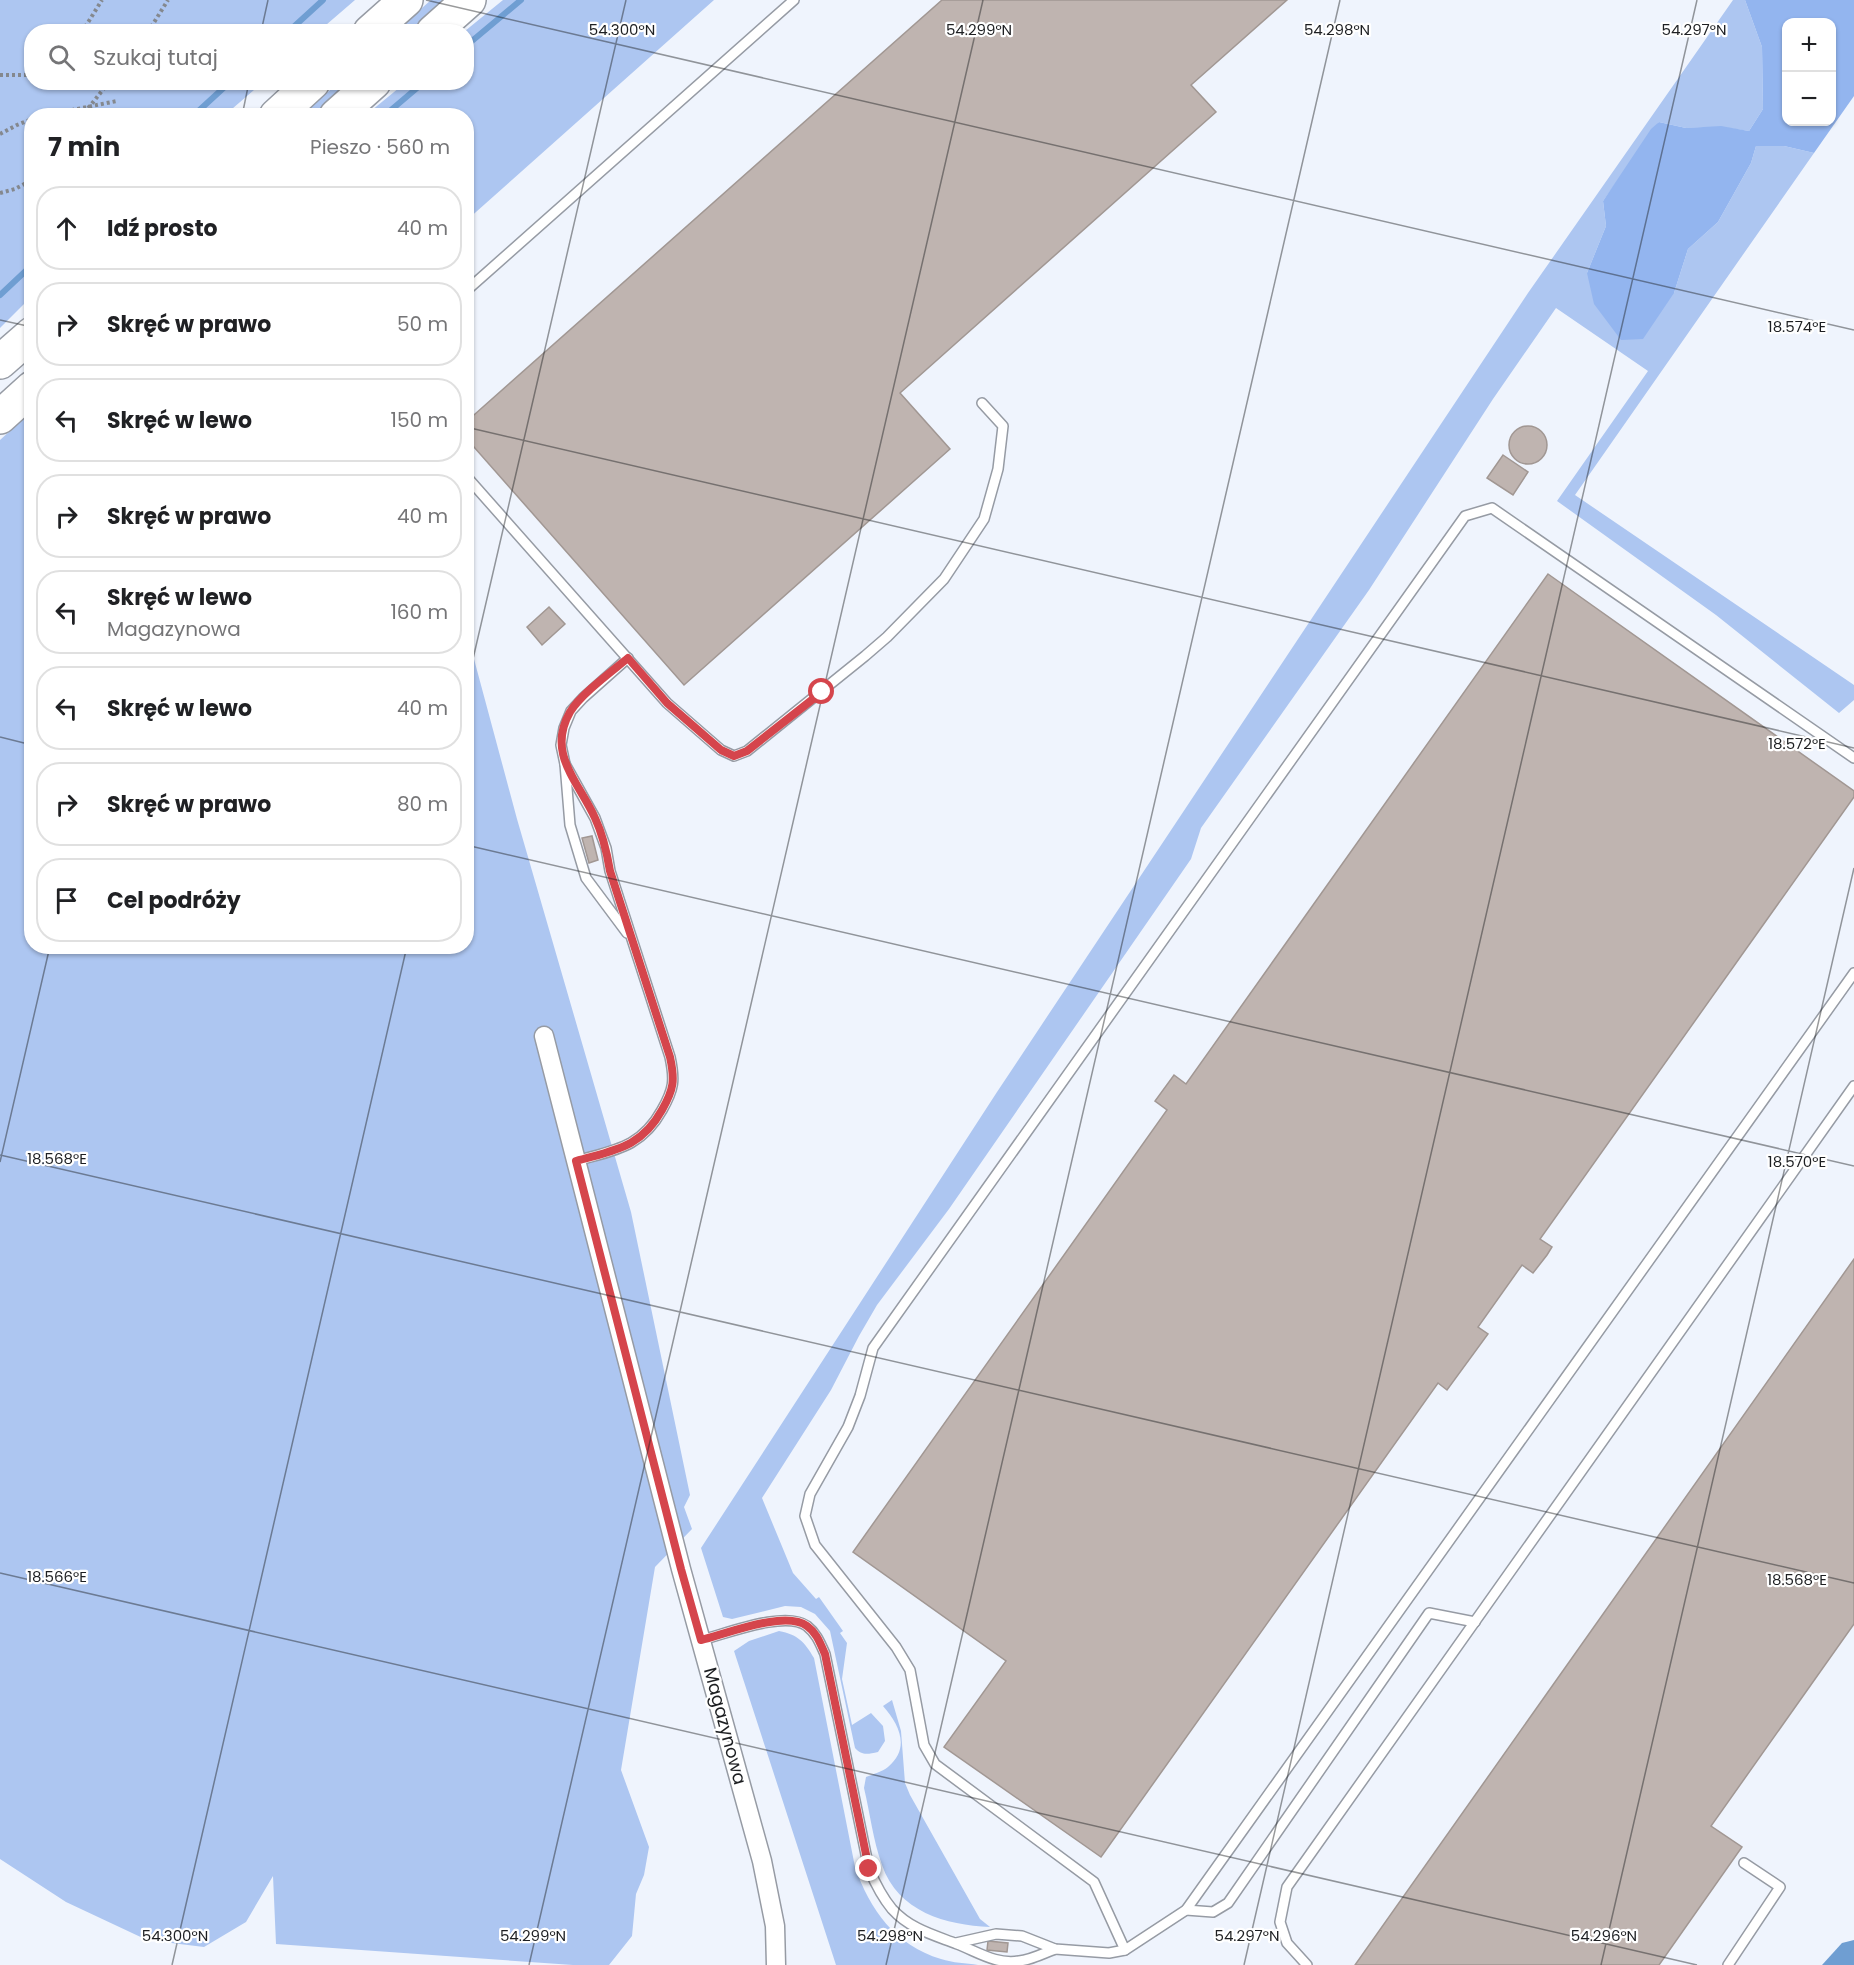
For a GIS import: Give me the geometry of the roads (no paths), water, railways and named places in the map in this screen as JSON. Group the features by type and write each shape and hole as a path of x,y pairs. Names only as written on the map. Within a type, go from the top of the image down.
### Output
{"highway":[{"path":"379,24 406,0"},
{"path":"442,24 469,0"},
{"path":"285,108 304,90"},
{"path":"345,108 365,90"},
{"path":"0,362 24,341"},
{"path":"0,417 24,395"}],"street":[{"name":"Magazynowa","path":"544,1036 678,1558 762,1860 775,1926 776,1965"}],"lane":[{"path":"474,284 794,0"},
{"path":"474,485 667,703 721,750 734,756 747,751 887,637 944,579 984,519 998,469 1003,426 982,403"},
{"path":"1125,1950 1094,1882 935,1764 924,1745 910,1670 896,1647 815,1545 805,1516 810,1494 848,1427 860,1396 873,1348 1465,516 1492,508 1854,758"},
{"path":"628,658 571,711 564,728 561,745 565,764 570,825 586,879 632,940"},
{"path":"565,764 595,818 632,940 649,986 673,1071 672,1089 655,1122 647,1132 638,1140 576,1161"},
{"path":"956,1943 996,1935 1022,1936 1055,1950 1109,1953 1125,1950 1186,1910 1854,973"},
{"path":"1307,1965 1287,1943 1280,1922 1287,1887 1854,1086"},
{"path":"1186,1910 1213,1912 1228,1903 1429,1613 1475,1622"},
{"path":"701,1640 772,1621 790,1620 806,1625 818,1637 825,1654 869,1869 879,1891 893,1910 910,1924 932,1936 956,1943 994,1960 1019,1961 1055,1950"},
{"path":"1728,1965 1780,1887 1744,1863"}],"waterway":[{"path":"297,24 323,0"},
{"path":"474,39 521,0"},
{"path":"202,108 221,90"},
{"path":"393,108 415,90"},
{"path":"0,295 24,272"}]}
